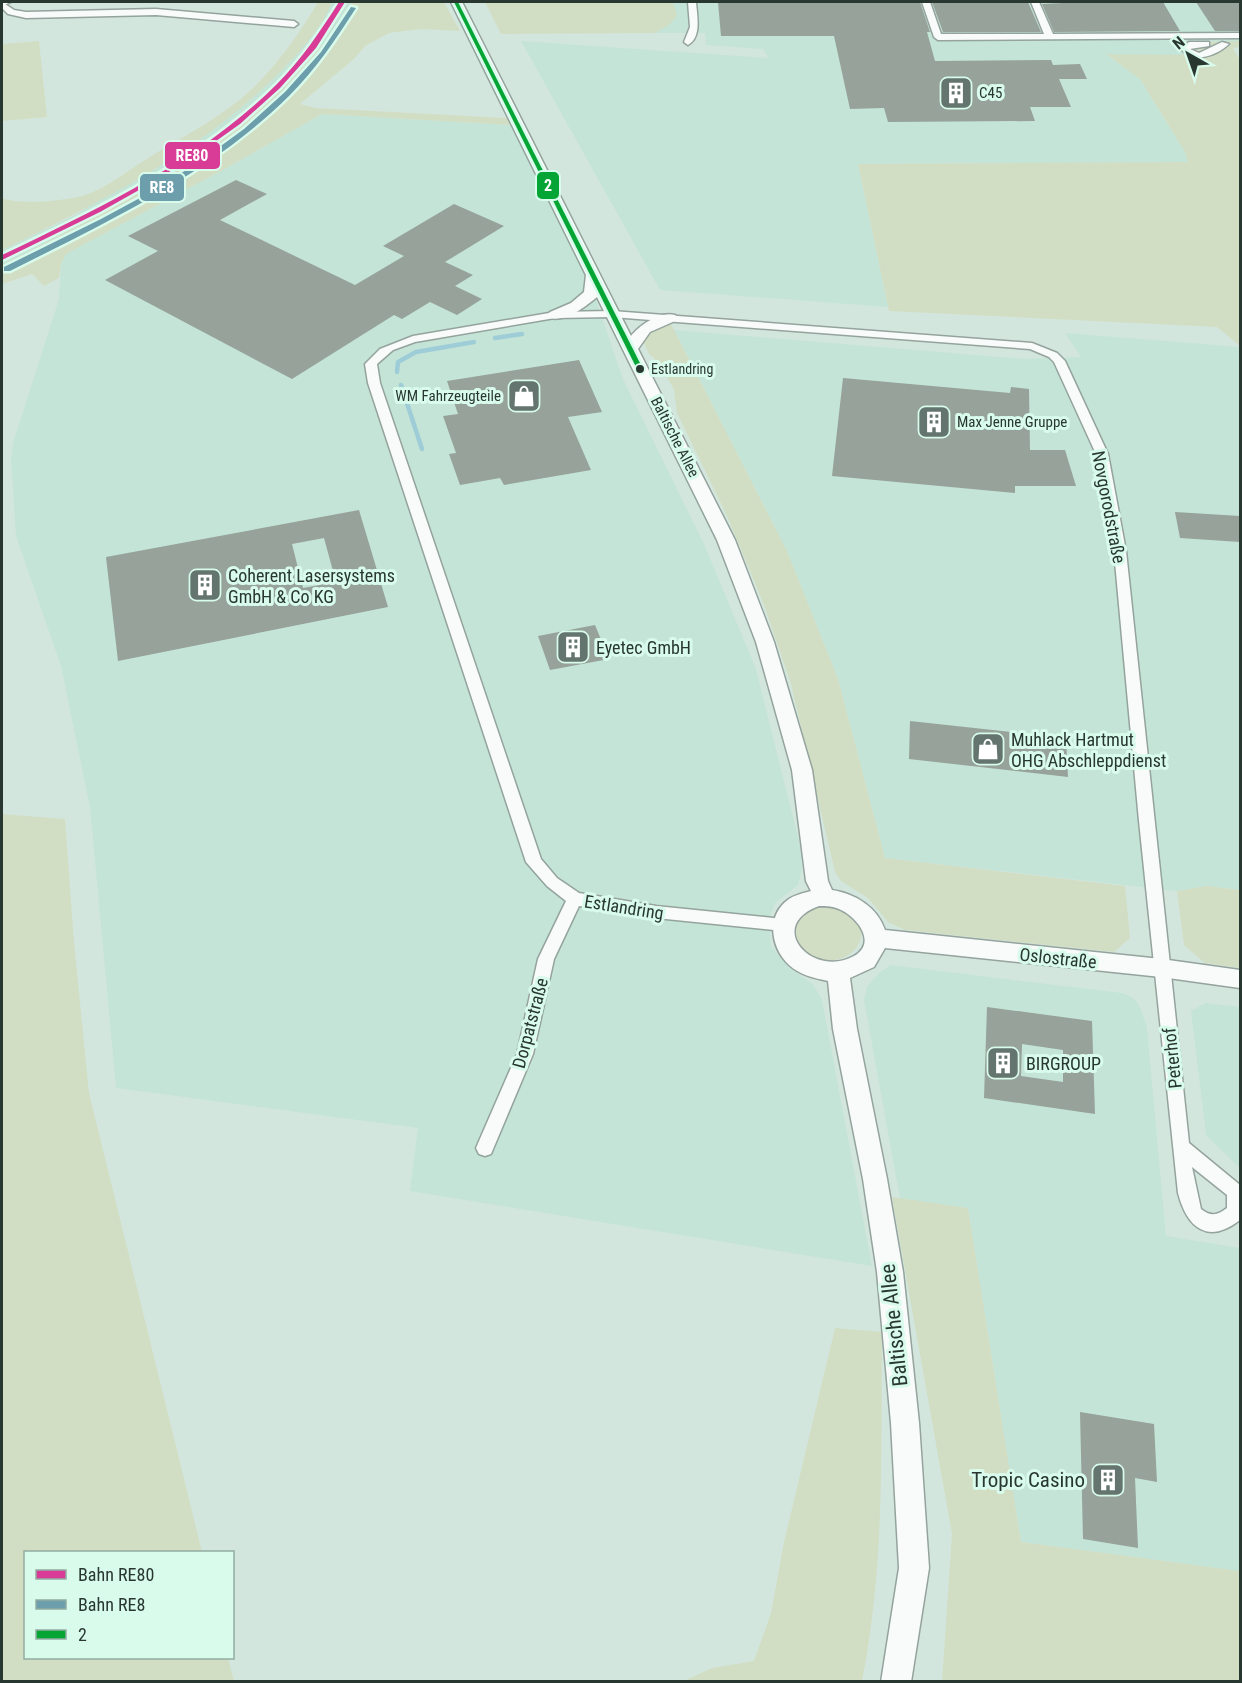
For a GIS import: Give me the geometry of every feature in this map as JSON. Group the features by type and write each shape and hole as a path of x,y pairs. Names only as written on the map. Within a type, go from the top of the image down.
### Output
{"main road":[{"name":"Baltische Allee","path":"456,2 726,540 765,642 802,770 817,881 825,896"},
{"path":"555,315 576,306 591,294 593,275"},
{"path":"630,348 645,329 670,318"},
{"path":"825,896 842,899 863,911 872,923 875,938 870,953 862,962 838,972 818,970 800,962 787,948 782,933 790,911 799,903 825,896"},
{"name":"Oslostraße","path":"875,938 1161,968 1240,979"},
{"name":"Baltische Allee","path":"838,972 845,1029 875,1179 890,1272 904,1423 914,1568 896,1682"}],"street":[{"path":"688,42 694,27 692,2"},
{"path":"926,2 938,37 1240,36"},
{"path":"1035,2 1050,37"},
{"path":"3,3 11,12 26,15 156,12 294,24"},
{"path":"1225,44 1240,43"},
{"name":"Estlandring","path":"612,314 555,315 413,339 393,345 379,353 371,364 374,383 534,862 552,882 575,900 656,912 783,925"},
{"name":"Novgorodstraße","path":"612,314 1032,346 1053,355 1059,361 1102,454 1113,503 1120,551 1161,968"},
{"name":"Dorpatstraße","path":"486,1148 525,1054 546,959 575,900"},
{"name":"Peterhof","path":"1161,968 1181,1147"}],"shaded area":[{"path":"318,2 332,2 310,39 281,71 218,126 184,150 113,193 2,250 2,198 29,202 51,201 87,195 112,182 216,117 243,97 281,56"},
{"path":"332,2 352,2 335,30 310,60 258,112 157,184 102,215 2,265 2,250 77,214 268,83 314,34"},
{"path":"352,2 444,2 460,31 421,29 389,33 365,46 354,59 300,104 316,108 507,118 510,125 322,114 66,254 61,264 59,278 44,286 32,274 2,284 2,265 130,198 211,147 249,117 285,85 318,50 342,21"},
{"path":"485,2 673,2 677,16 669,25 654,33 501,34"},
{"path":"673,2 1240,2 1240,41 1179,42 1184,55 1107,55 1140,79 1185,152 1188,162 858,164 888,307 660,290 521,41 769,58 763,49 706,45 705,33 654,33 669,25 677,16"},
{"path":"39,41 47,117 2,121 2,44"},
{"path":"1240,41 1240,47 1233,48 1240,60 1240,346 1217,327 889,311 858,164 1188,162 1185,152 1140,79 1106,54 1183,55 1179,42"},
{"path":"322,114 510,125 592,288 623,379 704,544 756,669 800,845 802,868 798,885 775,903 769,924 771,946 788,967 813,984 822,1000 872,1266 410,1191 418,1128 116,1088 90,807 61,666 16,536 11,460 13,443 59,299 61,264 65,254"},
{"path":"671,324 787,551 838,679 885,858 1125,886 1130,938 1114,952 905,930 888,922 868,898 841,881 835,872 791,684 764,605 727,516 677,413 674,390 660,364 649,354 644,343 645,337 652,330"},
{"path":"674,330 1024,359 1081,357 1065,333 1240,347 1240,890 1207,886 1177,891 885,858 838,679 787,551"},
{"path":"2,814 65,819 89,1093 202,1551 24,1551 24,1659 228,1659 234,1681 2,1681"},
{"path":"1207,886 1240,890 1240,968 1205,963 1184,945 1177,891"},
{"path":"816,903 849,910 861,926 860,940 855,950 846,957 822,960 810,957 801,951 794,941 793,922"},
{"path":"891,965 1122,993 1132,997 1139,1005 1147,1027 1166,1236 1240,1248 1240,1571 1021,1542 968,1208 900,1199 864,1000 867,987 879,973"},
{"path":"1206,1003 1240,1007 1240,1168 1206,1135 1191,1011"},
{"path":"892,1197 968,1208 1021,1542 1240,1571 1240,1681 942,1681 952,1534"},
{"path":"835,1328 882,1332 878,1551 875,1594 862,1681 684,1681 712,1668 754,1661 771,1613 784,1542"}],"building":[{"path":"718,2 920,2 930,32 927,32 935,61 1051,60 1053,65 1080,64 1087,79 1059,79 1071,107 1030,107 1035,121 888,122 884,108 850,109 834,36 721,36"},
{"path":"932,2 1028,2 1041,32 943,32"},
{"path":"1163,2 1180,31 1054,32 1042,4"},
{"path":"1196,2 1240,2 1240,31 1215,31"},
{"path":"236,180 267,194 220,220 355,285 404,256 383,246 454,204 504,226 445,262 473,275 455,286 482,299 457,315 430,302 402,319 394,315 292,379 105,280 158,251 128,236"},
{"path":"579,360 602,412 568,417 591,470 504,485 500,478 460,485 449,454 456,453 443,416 458,414 447,381"},
{"name":"Max Jenne Gruppe","path":"843,378 1010,393 1011,387 1029,389 1030,450 1065,450 1076,486 1015,486 1015,493 832,476"},
{"name":"Coherent Lasersystems GmbH & Co KG","path":"359,510 388,607 118,661 106,557","holes":["324,538 336,582 303,588 292,544"]},
{"path":"1175,512 1240,516 1240,542 1180,538"},
{"name":"Eyetec GmbH","path":"595,625 609,659 550,670 538,636"},
{"name":"Muhlack Hartmut OHG Abschleppdienst","path":"910,721 1066,738 1068,777 909,759"},
{"name":"BIRGROUP","path":"987,1007 1092,1021 1095,1114 984,1098","holes":["1022,1044 1063,1050 1063,1082 1021,1076"]},
{"name":"Tropic Casino","path":"1080,1412 1154,1424 1157,1482 1135,1478 1138,1548 1083,1539"}],"waterway":[{"path":"495,338 522,334"},
{"path":"397,372 398,362 416,352 474,342"},
{"path":"401,385 422,449"}],"rail line":[{"name":"RE80","path":"2,258 146,184 193,155 238,122 278,86 313,46 342,2"},
{"name":"RE8","path":"7,269 153,193 201,163 246,130 288,94 324,53 353,8"}],"transit line":[{"name":"2","path":"456,2 640,369"}],"place":[{"name":"C45","path":"956,93"},
{"name":"Estlandring","path":"640,369"},
{"name":"WM Fahrzeugteile","path":"524,396"},
{"name":"Max Jenne Gruppe","path":"934,422"},
{"name":"Coherent Lasersystems GmbH & Co KG","path":"205,585"},
{"name":"Eyetec GmbH","path":"573,647"},
{"name":"Muhlack Hartmut OHG Abschleppdienst","path":"988,749"},
{"name":"BIRGROUP","path":"1003,1063"},
{"name":"Tropic Casino","path":"1108,1480"}]}
